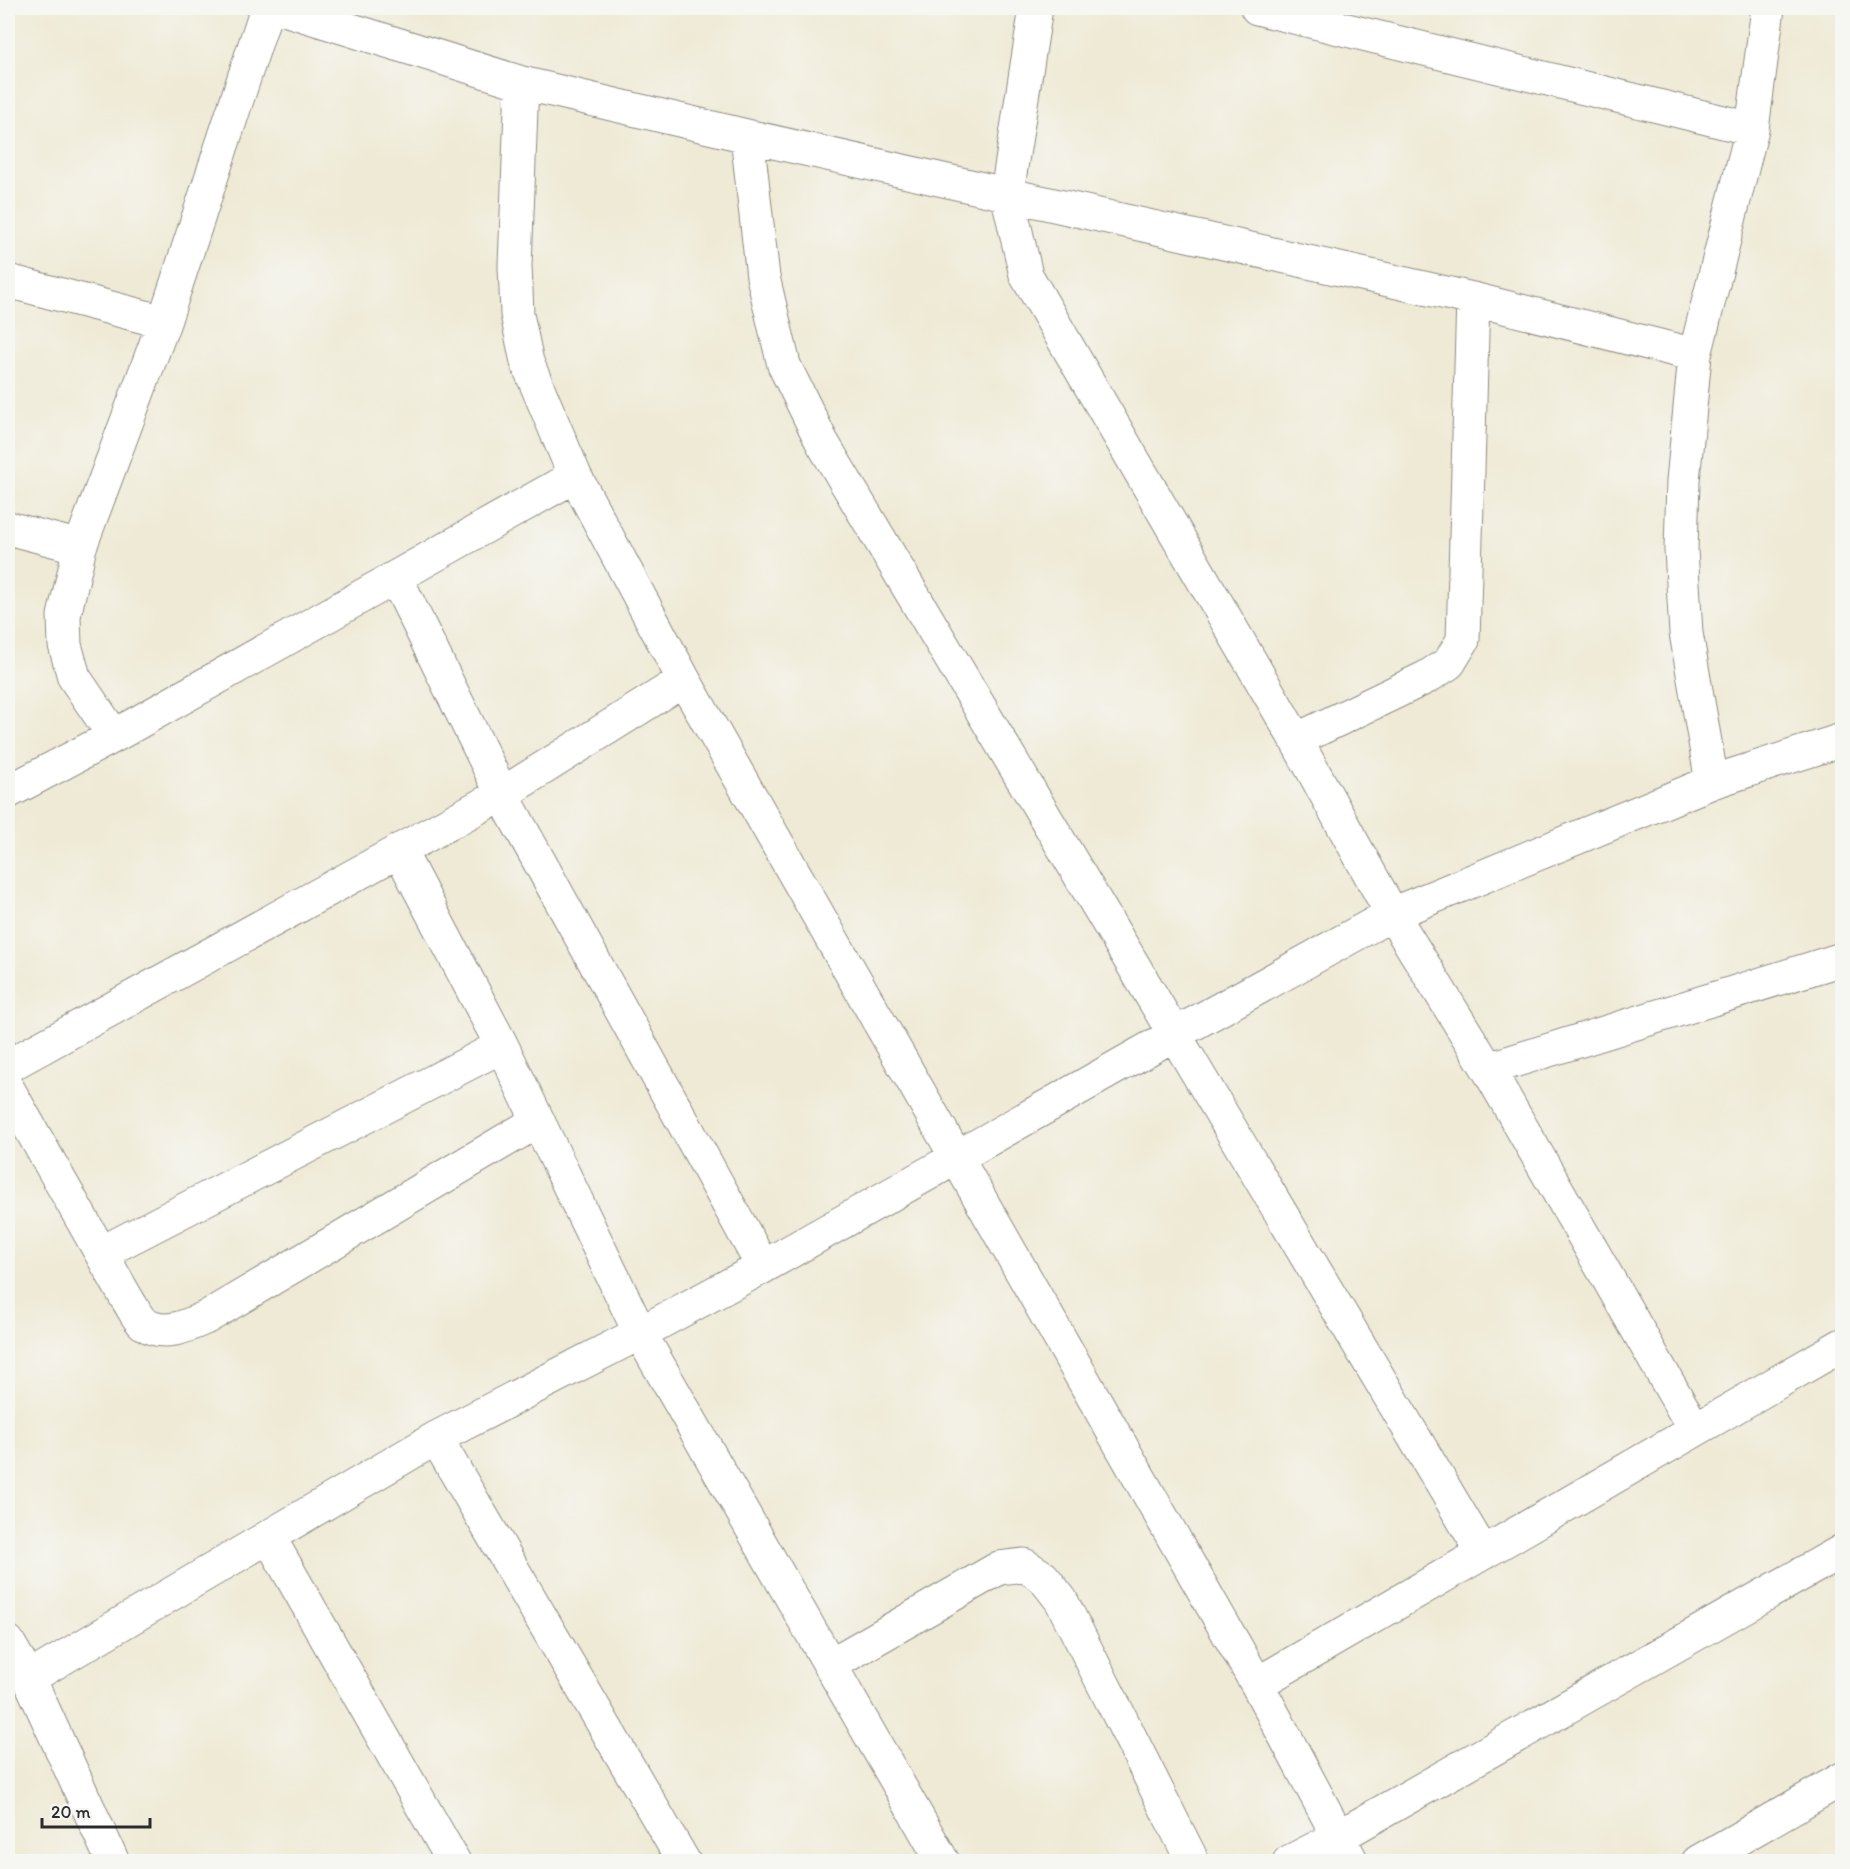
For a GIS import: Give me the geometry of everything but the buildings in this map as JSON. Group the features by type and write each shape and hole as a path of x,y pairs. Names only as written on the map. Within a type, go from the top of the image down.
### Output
{"street":[{"path":"114,736 74,677 65,645 64,616 80,547 164,322 267,8"},
{"path":"281,8 522,83 747,136 1473,299 1695,355"},
{"path":"1036,8 1007,193 1026,275 1296,740 1392,914 1488,1069 1695,1431"},
{"path":"1257,8 1752,129"},
{"path":"1712,782 1686,633 1681,550 1683,481 1695,355 1752,129 1768,8"},
{"path":"522,83 514,266 517,314 527,362 575,476 684,680 1257,1684 1345,1849"},
{"path":"747,136 763,277 784,365 822,442 1483,1553"},
{"path":"8,281 164,322"},
{"path":"1296,740 1427,677 1449,663 1463,640 1473,299"},
{"path":"8,792 114,736 575,476"},
{"path":"8,528 80,547"},
{"path":"396,578 502,794 763,1267"},
{"path":"8,1066 502,794 684,680"},
{"path":"29,1678 436,1438 763,1267 1392,914 1712,782 1842,740"},
{"path":"399,850 502,1046 640,1333 943,1862"},
{"path":"1488,1069 1842,959"},
{"path":"101,1252 502,1046"},
{"path":"8,1089 127,1299 143,1322 163,1330 180,1330 207,1317 538,1121"},
{"path":"1257,1684 1842,1345"},
{"path":"436,1438 684,1862"},
{"path":"269,1537 454,1862"},
{"path":"1289,1862 1345,1849 1842,1551"},
{"path":"831,1665 999,1568 1024,1565 1042,1577 1061,1600 1193,1862"},
{"path":"8,1642 29,1678 113,1862"},
{"path":"1698,1862 1842,1779"}]}
